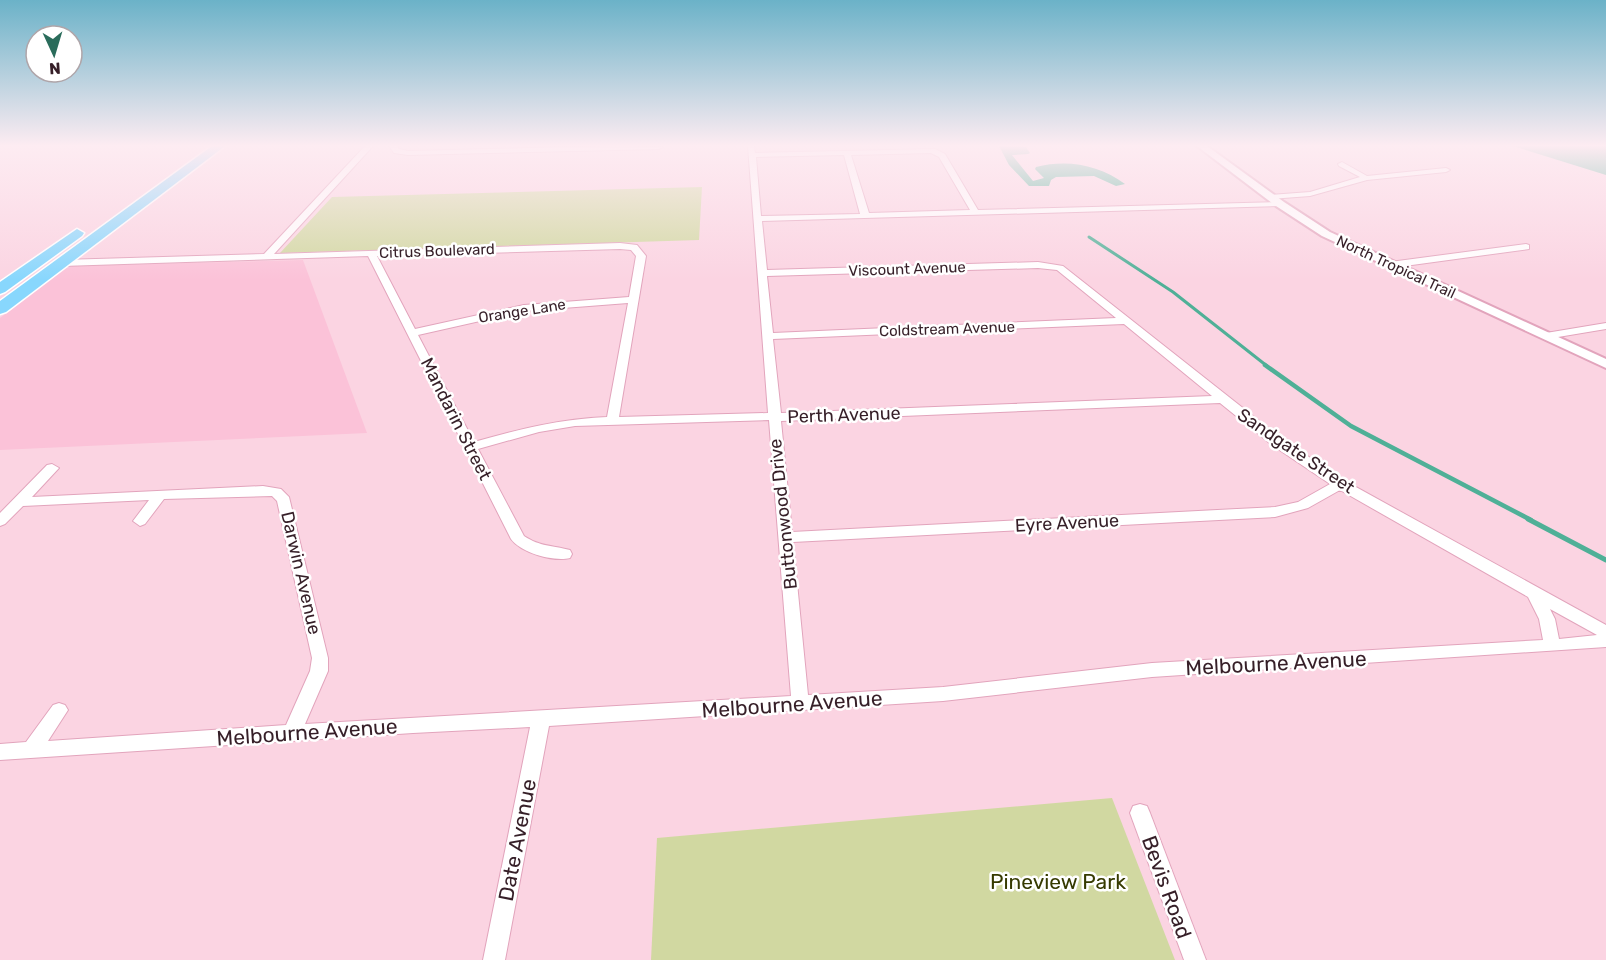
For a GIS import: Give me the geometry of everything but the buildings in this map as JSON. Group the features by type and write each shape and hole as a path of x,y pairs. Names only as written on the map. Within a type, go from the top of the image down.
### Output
{"main road":[{"path":"103,215 137,191"},
{"path":"1,308 159,191"},
{"path":"0,289 84,228"}],"street":[{"path":"267,256 327,191"},
{"name":"Buttonwood Drive","path":"755,191 800,703"},
{"path":"858,191 865,215"},
{"path":"962,191 975,212"},
{"name":"North Tropical Trail","path":"1261,191 1326,234 1606,364"},
{"path":"1269,197 1310,194 1321,191"},
{"path":"757,219 1280,204"},
{"name":"Citrus Boulevard","path":"62,263 634,247 641,256 612,421"},
{"path":"1390,265 1526,247"},
{"name":"Mandarin Street","path":"371,254 518,539 533,549 565,554"},
{"name":"Viscount Avenue","path":"761,273 1038,264 1053,266"},
{"name":"Sandgate Street","path":"1053,266 1065,271 1277,442 1340,484 1534,593"},
{"name":"Orange Lane","path":"412,333 524,308 633,300"},
{"name":"Coldstream Avenue","path":"768,336 1127,321"},
{"path":"1546,336 1606,326"},
{"name":"Perth Avenue","path":"470,447 538,428 575,422 799,418 1221,399"},
{"path":"0,521 52,468"},
{"name":"Eyre Avenue","path":"787,537 1275,512 1303,505 1340,484"},
{"name":"Darwin Avenue","path":"18,502 263,490 276,492 284,500 320,658 319,671 292,733"},
{"path":"140,521 159,496"},
{"path":"1534,593 1547,619 1552,646"},
{"path":"1534,593 1606,633"},
{"name":"Melbourne Avenue","path":"0,752 943,694 1152,670 1552,646 1606,640"},
{"path":"31,750 59,710"},
{"name":"Date Avenue","path":"494,960 541,719"},
{"name":"Bevis Road","path":"1140,813 1195,960"}],"shaded area":[{"path":"303,260 367,433 0,450 0,318 63,269 72,266"}],"green space":[{"path":"561,191 702,191 699,240 280,253 332,197"},
{"name":"Pineview Park","path":"1112,798 1175,960 651,960 657,838"}],"waterway":[{"path":"1089,237 1173,292 1267,366"},
{"path":"1265,365 1351,426 1531,520"},
{"path":"1528,519 1606,560"}]}
